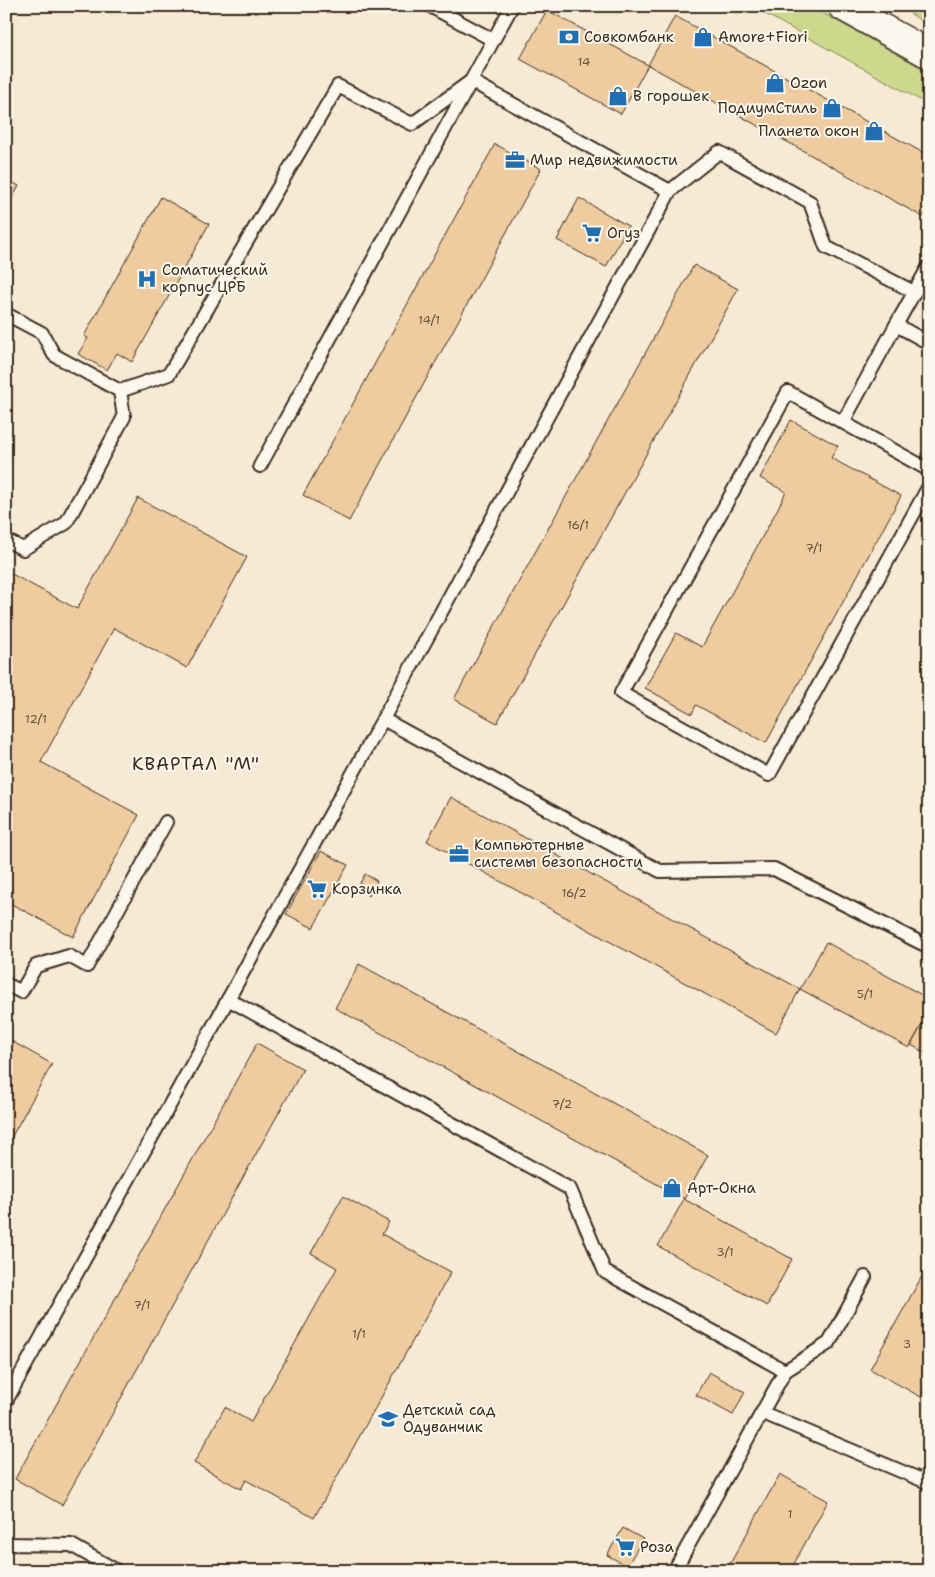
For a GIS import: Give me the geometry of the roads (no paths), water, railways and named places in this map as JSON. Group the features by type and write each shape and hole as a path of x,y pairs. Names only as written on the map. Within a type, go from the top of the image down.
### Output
{"street":[{"path":"842,6 929,54"}],"lane":[{"path":"430,6 493,40"},
{"path":"260,466 512,6"},
{"path":"471,81 670,191"},
{"path":"6,314 42,333 54,355 120,391 170,374 338,86 412,124 471,81"},
{"path":"6,1402 383,719 670,191 719,152 810,202 826,247 914,292"},
{"path":"843,422 929,266"},
{"path":"896,325 929,343"},
{"path":"6,540 23,549 66,523 124,417 120,391"},
{"path":"929,470 788,392 621,693 769,775 929,486"},
{"path":"383,719 660,871 774,869 929,947"},
{"path":"6,984 21,992 36,966 69,956 86,966 166,822"},
{"path":"228,999 570,1189 605,1272 785,1371"},
{"path":"674,1571 785,1371 828,1343 865,1277"},
{"path":"763,1413 929,1483"},
{"path":"6,1544 71,1545 116,1571"}],"place":[{"name":"Совкомбанк","path":"569,37"},
{"name":"Amore+Fiori","path":"703,37"},
{"name":"Ozon","path":"775,83"},
{"name":"В горошек","path":"618,96"},
{"name":"ПодиумСтиль","path":"832,108"},
{"name":"Планета окон","path":"874,131"},
{"name":"Мир недвижимости","path":"515,160"},
{"name":"Огуз","path":"592,233"},
{"name":"Соматический корпус ЦРБ","path":"147,279"},
{"name":"Компьютерные системы безопасности","path":"459,854"},
{"name":"Корзинка","path":"317,889"},
{"name":"Арт-Окна","path":"672,1188"},
{"name":"Детский сад Одуванчик","path":"388,1419"},
{"name":"Роза","path":"625,1547"}],"district":[{"name":"КВАРТАЛ \"М\"","path":"196,764"}]}
